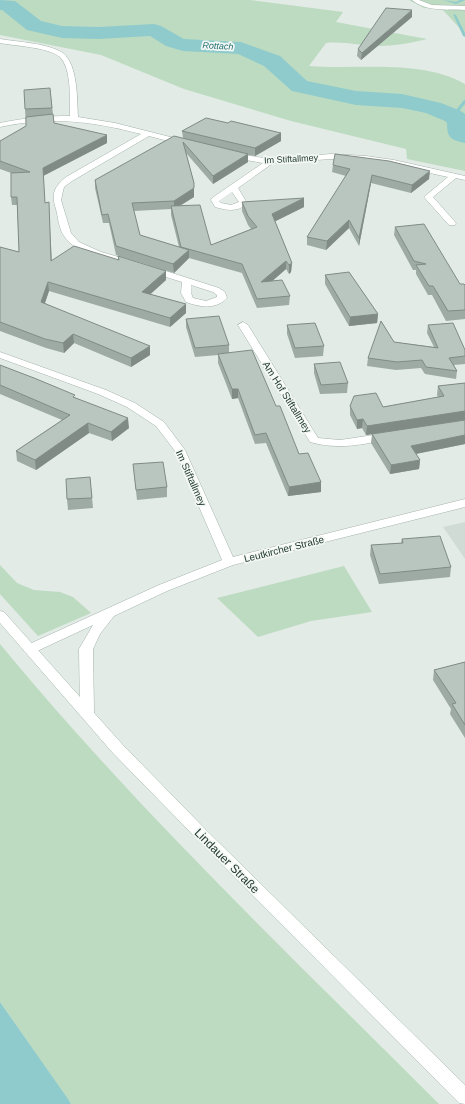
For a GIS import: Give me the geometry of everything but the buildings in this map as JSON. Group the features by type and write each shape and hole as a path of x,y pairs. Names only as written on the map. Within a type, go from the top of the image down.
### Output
{"street":[{"path":"414,0 438,8 465,8"},
{"path":"0,41 48,50 60,54 66,60 74,95 74,118"},
{"path":"0,125 34,119 74,118 93,120 191,144"},
{"path":"147,134 69,179 60,186 57,200 68,234 76,244 98,254 187,282"},
{"name":"Im Stiftallmey","path":"227,153 255,160 271,161 311,157 350,156 377,159 465,178"},
{"path":"234,188 271,161"},
{"path":"452,223 428,196 454,176"},
{"name":"Am Hof Stiftallmey","path":"243,325 314,440 323,444 336,444 397,435"},
{"name":"Im Stiftallmey","path":"0,355 102,392 131,405 160,424 180,450 229,562"},
{"name":"Leutkircher Straße","path":"30,649 163,588 229,562 465,503"},
{"name":"Leutkircher Straße","path":"86,713 86,649 95,632 110,613"},
{"name":"Lindauer Straße","path":"0,615 117,748 202,835 465,1097"}],"shaded area":[{"path":"465,522 465,559 443,527"}],"green space":[{"path":"0,0 250,0 343,12 336,22 427,39 384,46 326,43 309,66 409,68 448,76 465,84 465,171 407,159 406,149 291,121 184,89 101,55 0,35"},
{"path":"409,0 465,0 465,7 458,9 465,10 465,34 442,9 424,8"},
{"path":"0,565 17,583 34,590 60,592 73,597 91,613 38,636 0,594"},
{"path":"344,566 372,612 311,621 258,637 217,598"},
{"path":"0,644 51,705 159,822 270,936 439,1104 71,1104 0,1002"}],"water":[{"path":"0,1002 68,1099 71,1104 0,1104"}],"waterway":[{"path":"445,0 456,3 463,0"},
{"name":"Rottach","path":"0,4 8,5 34,26 62,32 99,33 154,30 173,42 183,45 241,48 272,61 300,86 356,98 402,101 433,108 453,116 459,121 459,133 465,136"},
{"path":"454,15 465,36"},
{"path":"453,116 465,101"}]}
